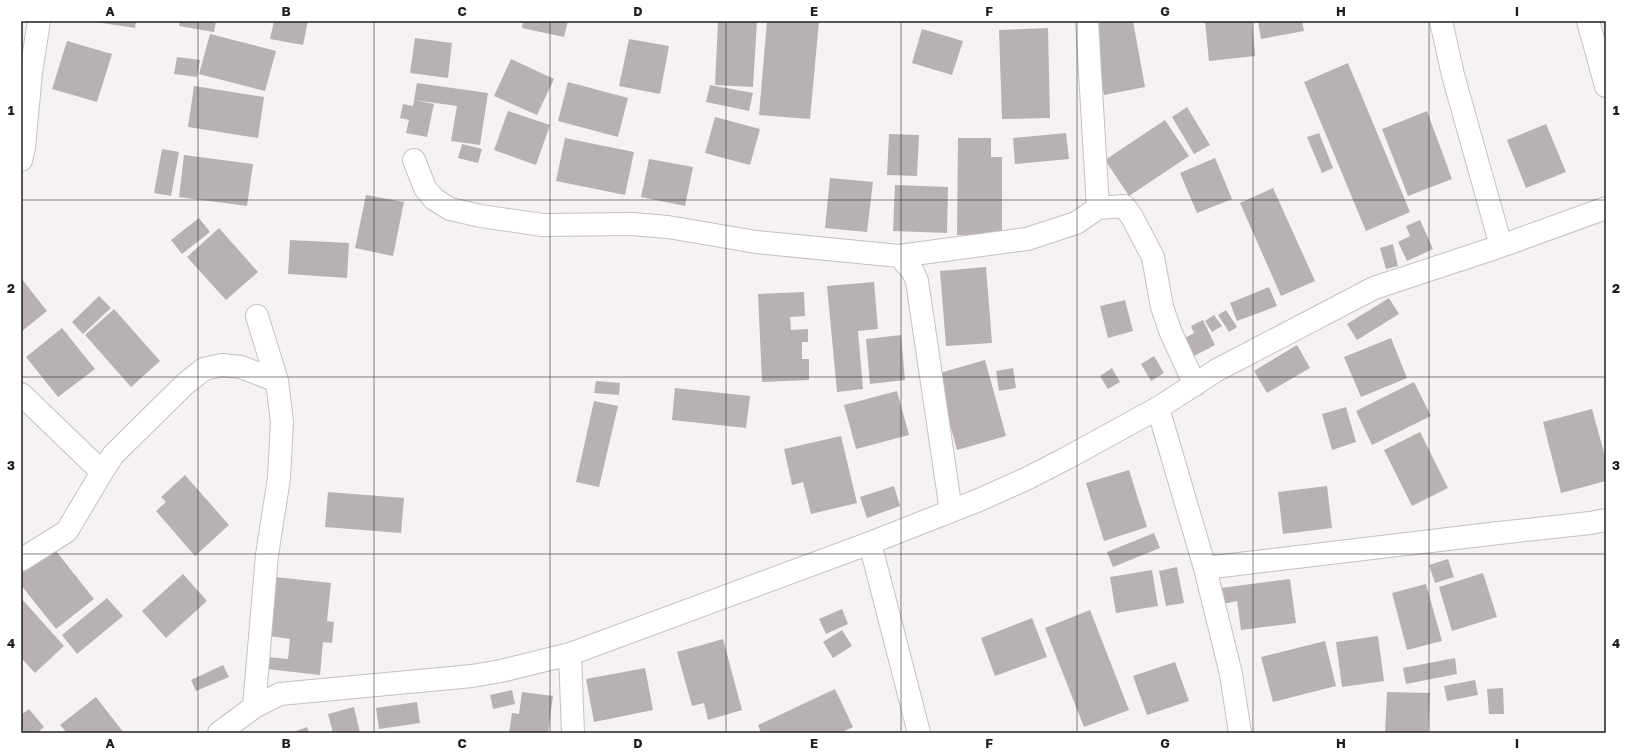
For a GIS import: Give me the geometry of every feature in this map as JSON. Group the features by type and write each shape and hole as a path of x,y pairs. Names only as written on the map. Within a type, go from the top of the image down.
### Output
{"street":[{"path":"21,160 24,148 31,72 39,21"},
{"path":"1087,21 1098,208"},
{"path":"1441,21 1453,75 1500,246"},
{"path":"1588,21 1606,86"},
{"path":"414,160 424,188 434,199 450,209 481,216 542,225 632,224 661,226 756,242 899,256 1027,239 1076,223 1098,208 1124,206 1132,216 1153,257 1162,307 1171,333 1195,385"},
{"path":"219,733 254,707 280,694 472,676 501,671 570,654 870,543 1026,479 1158,408 1217,370 1374,288 1500,246 1606,208"},
{"path":"899,256 912,270 917,281 951,511"},
{"path":"254,707 267,555 280,478 282,422 277,381 257,316"},
{"path":"21,560 67,531 113,455 185,384 204,369 222,365 240,367 277,381"},
{"path":"21,394 102,472"},
{"path":"1158,408 1205,568 1231,674 1240,733"},
{"path":"1205,568 1606,520"},
{"path":"870,543 919,733"},
{"path":"570,654 573,733"}],"building":[{"path":"89,21 136,21 135,28"},
{"path":"180,21 216,21 214,32 179,26"},
{"path":"274,21 308,21 303,45 270,39"},
{"path":"523,21 568,21 564,37 522,28"},
{"path":"718,21 757,21 753,87 715,85"},
{"path":"767,21 819,21 810,119 759,115"},
{"path":"1111,21 1133,21 1145,87 1104,95 1090,25"},
{"path":"1205,21 1252,21 1255,56 1209,61"},
{"path":"1258,21 1302,21 1304,31 1261,39"},
{"path":"1048,28 1050,118 1002,119 999,30"},
{"path":"922,29 963,41 952,75 912,63"},
{"path":"210,34 276,51 265,91 199,74"},
{"path":"415,38 452,43 448,78 410,73"},
{"path":"629,39 669,46 660,94 619,86"},
{"path":"67,41 112,54 97,102 52,89"},
{"path":"177,57 200,60 197,77 174,74"},
{"path":"511,59 554,79 537,115 494,96"},
{"path":"1348,63 1410,212 1366,231 1304,82"},
{"path":"568,82 628,98 618,137 558,121"},
{"path":"417,83 488,93 480,145 451,141 457,106 414,100"},
{"path":"710,85 753,93 749,111 706,102"},
{"path":"194,86 264,97 258,138 188,127"},
{"path":"414,100 434,104 427,137 406,133 409,120 400,118 403,104 413,106"},
{"path":"1187,107 1210,145 1194,154 1172,117"},
{"path":"508,111 550,125 536,165 494,150"},
{"path":"1427,111 1452,179 1408,196 1382,129"},
{"path":"715,117 760,129 750,165 705,153"},
{"path":"1165,120 1189,156 1129,196 1105,160"},
{"path":"1546,124 1566,172 1526,188 1507,140"},
{"path":"1066,133 1069,159 1015,164 1013,138"},
{"path":"1319,133 1333,168 1322,173 1307,137"},
{"path":"889,134 919,135 917,176 887,175"},
{"path":"565,138 634,152 625,195 556,181"},
{"path":"958,138 991,138 991,157 1002,157 1002,235 957,235"},
{"path":"462,144 482,149 478,163 458,158"},
{"path":"162,149 179,152 171,196 154,193"},
{"path":"184,155 253,164 247,206 179,197"},
{"path":"1215,158 1232,199 1197,213 1180,173"},
{"path":"649,159 693,167 685,206 641,197"},
{"path":"830,178 873,182 867,232 825,228"},
{"path":"895,185 948,187 947,233 893,231"},
{"path":"1273,188 1315,281 1281,296 1240,203"},
{"path":"366,195 404,202 393,256 355,248"},
{"path":"199,218 210,232 182,254 171,240"},
{"path":"1420,220 1433,249 1407,261 1398,242 1410,236 1406,226"},
{"path":"219,228 258,272 226,300 187,257"},
{"path":"290,240 349,243 347,278 288,274"},
{"path":"1393,244 1398,266 1386,269 1380,248"},
{"path":"986,267 992,343 946,346 940,271"},
{"path":"21,278 47,311 21,332"},
{"path":"874,282 878,329 858,331 863,389 837,392 827,286"},
{"path":"1269,287 1277,306 1237,321 1230,303"},
{"path":"804,292 805,316 790,317 791,330 808,329 808,342 802,342 802,359 809,359 809,380 762,382 758,294"},
{"path":"99,296 111,308 83,334 72,322"},
{"path":"1389,298 1399,314 1357,340 1347,324"},
{"path":"1125,300 1133,331 1108,338 1100,306"},
{"path":"114,309 160,361 131,387 85,335"},
{"path":"1226,310 1237,327 1229,332 1218,315"},
{"path":"1214,315 1222,326 1212,332 1205,321"},
{"path":"1203,320 1215,345 1192,357 1183,339 1194,333 1191,326"},
{"path":"62,328 95,369 58,397 26,357"},
{"path":"901,335 905,380 870,384 866,339"},
{"path":"1391,338 1407,378 1361,397 1344,357"},
{"path":"1297,345 1310,368 1267,393 1254,371"},
{"path":"1154,356 1164,373 1151,381 1141,364"},
{"path":"985,360 1006,436 957,450 936,374"},
{"path":"1013,368 1016,388 999,391 996,371"},
{"path":"1112,368 1120,382 1108,389 1100,376"},
{"path":"596,381 620,383 619,395 594,393"},
{"path":"1414,382 1431,416 1372,445 1356,411"},
{"path":"675,388 750,396 746,428 672,420"},
{"path":"897,391 909,435 856,449 844,405"},
{"path":"594,401 618,406 599,487 576,482"},
{"path":"1346,407 1356,442 1332,450 1322,414"},
{"path":"1592,409 1606,460 1606,481 1561,493 1543,422"},
{"path":"1420,432 1448,488 1412,506 1384,450"},
{"path":"841,436 857,503 811,514 803,482 792,485 784,449"},
{"path":"1129,470 1147,527 1104,541 1086,483"},
{"path":"185,475 229,525 195,556 156,511 166,502 161,497"},
{"path":"894,486 900,506 867,518 860,497"},
{"path":"1327,486 1332,528 1283,534 1278,492"},
{"path":"328,492 404,498 401,533 325,527"},
{"path":"1154,533 1160,548 1113,567 1107,552"},
{"path":"52,546 94,599 56,629 21,585 21,571"},
{"path":"1448,559 1454,577 1435,583 1429,565"},
{"path":"1177,567 1184,603 1166,606 1159,571"},
{"path":"1152,570 1158,606 1116,613 1110,577"},
{"path":"1483,573 1497,617 1452,631 1439,587"},
{"path":"183,574 207,601 166,638 142,611"},
{"path":"276,577 331,583 327,621 334,622 332,643 323,642 320,675 267,669 268,657 288,659 290,639 269,636"},
{"path":"1290,579 1296,623 1241,630 1237,601 1223,604 1221,588"},
{"path":"1426,584 1442,641 1407,650 1392,593"},
{"path":"21,598 64,646 35,673 21,658"},
{"path":"107,598 123,616 77,654 62,635"},
{"path":"842,609 848,624 826,634 819,619"},
{"path":"1090,610 1129,710 1084,727 1045,628"},
{"path":"1032,618 1047,657 995,676 981,638"},
{"path":"842,630 852,646 833,658 823,642"},
{"path":"1378,636 1384,681 1342,687 1336,642"},
{"path":"723,639 742,710 708,720 704,703 692,706 677,652"},
{"path":"1325,641 1336,686 1273,702 1261,657"},
{"path":"1455,658 1457,674 1406,684 1403,668"},
{"path":"1175,662 1189,701 1147,715 1133,676"},
{"path":"223,665 229,677 196,691 191,680"},
{"path":"645,668 653,710 594,722 586,679"},
{"path":"1475,680 1478,695 1447,701 1444,686"},
{"path":"1503,688 1504,714 1489,714 1487,689"},
{"path":"835,689 853,727 841,733 761,733 758,725"},
{"path":"512,690 515,704 493,709 490,695"},
{"path":"522,692 553,696 548,733 509,733 512,713 519,714"},
{"path":"1387,692 1430,693 1428,733 1385,733"},
{"path":"96,697 124,733 67,733 60,725"},
{"path":"417,702 420,723 379,729 376,708"},
{"path":"354,707 360,733 333,733 328,714"},
{"path":"29,709 44,727 37,733 21,733 21,715"},
{"path":"307,727 309,733 291,733"}]}
